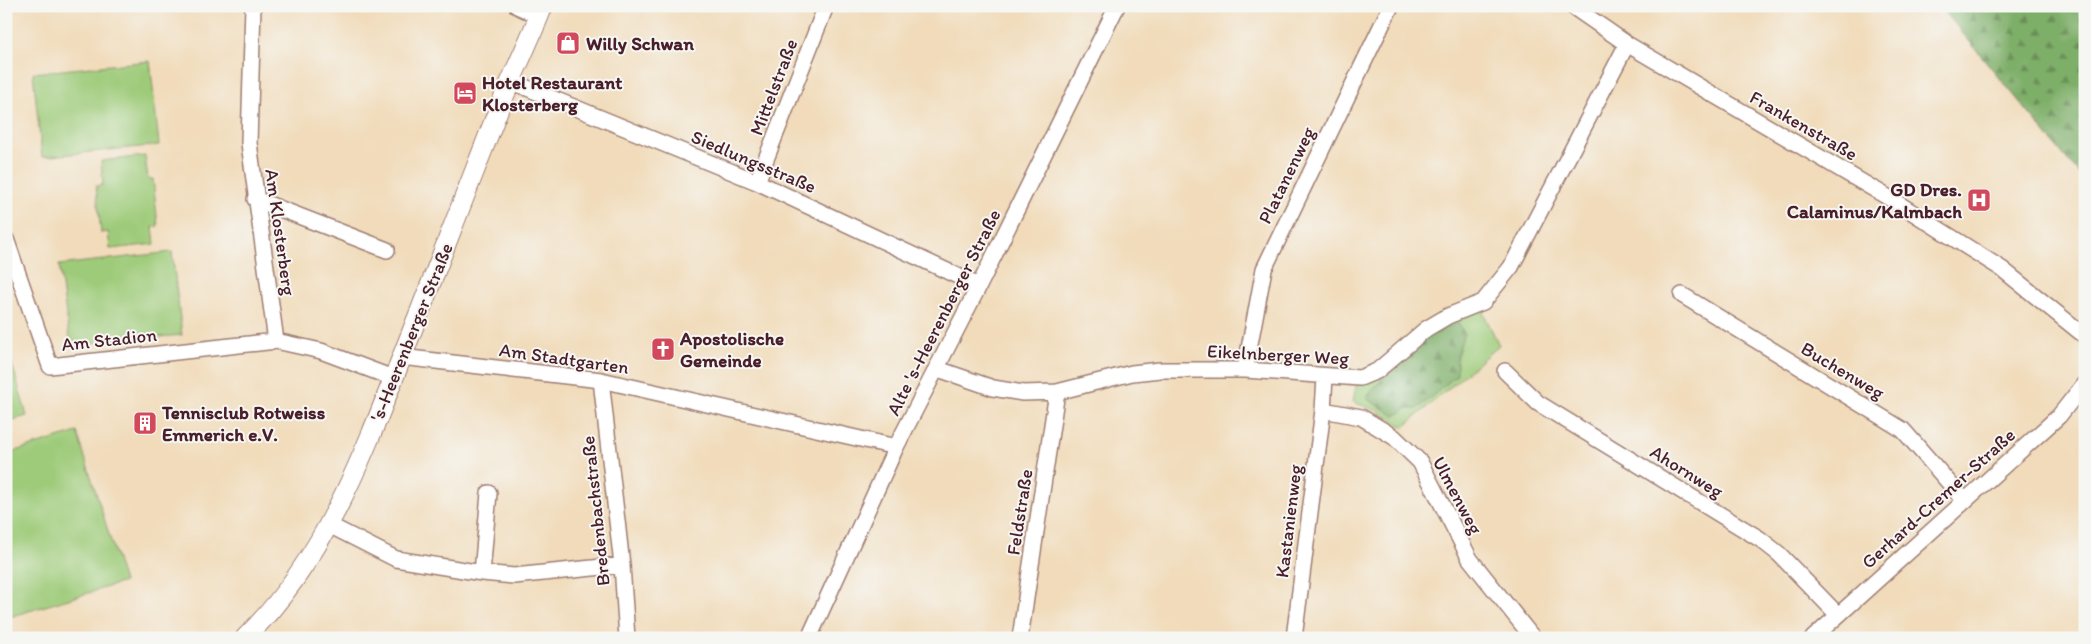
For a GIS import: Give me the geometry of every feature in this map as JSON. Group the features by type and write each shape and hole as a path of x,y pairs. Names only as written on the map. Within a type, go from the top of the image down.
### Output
{"street":[{"name":"Am Klosterberg","path":"253,6 249,143 276,340"},
{"path":"517,6 541,11"},
{"name":"Mittelstraße","path":"758,182 826,6"},
{"name":"Alte 's-Heerenberger Straße","path":"809,638 896,447 980,286 1117,6"},
{"name":"Platanenweg","path":"1245,370 1264,269 1391,6"},
{"name":"Frankenstraße","path":"1572,6 1627,44 1896,202 2002,269 2085,336"},
{"name":"'s-Heerenberger Straße","path":"245,638 263,620 292,582 329,525 359,461 510,81 541,11"},
{"name":"Eikelnberger Weg","path":"938,369 993,388 1023,393 1057,392 1132,373 1160,370 1245,370 1360,378 1377,371 1426,329 1448,316 1483,302 1511,267 1627,44"},
{"name":"Siedlungsstraße","path":"510,81 758,182 980,286"},
{"path":"256,199 387,250"},
{"name":"Am Stadion","path":"6,239 50,366 276,340"},
{"name":"Buchenweg","path":"1682,295 1903,430 1964,501"},
{"path":"276,340 321,351 393,378"},
{"name":"Am Stadtgarten","path":"401,357 601,380 896,447"},
{"name":"Ahornweg","path":"1505,371 1538,403 1760,539 1779,554 1838,616"},
{"path":"1323,410 1325,377"},
{"name":"Bredenbachstraße","path":"601,380 622,565 627,638"},
{"name":"Gerhard-Cremer-Straße","path":"1813,638 2058,416 2085,383"},
{"name":"Feldstraße","path":"1020,638 1057,392"},
{"name":"Kastanienweg","path":"1294,638 1323,410"},
{"name":"Ulmenweg","path":"1323,410 1361,417 1394,438 1420,462 1470,559 1533,638"},
{"path":"482,572 489,493"},
{"path":"329,525 396,559 482,572 514,576 622,565"}],"green space":[{"path":"1940,6 2085,6 2085,181"},
{"path":"150,61 159,145 42,157 33,73"},
{"path":"145,156 148,179 153,179 158,226 153,227 155,244 110,249 108,232 101,233 96,186 103,185 101,161"},
{"path":"172,252 182,335 80,344 73,341 69,336 59,265"},
{"path":"1482,310 1499,345 1404,427 1378,411 1353,402 1357,380 1383,377 1412,346 1442,326"},
{"path":"1458,323 1464,333 1457,356 1457,375 1417,409 1406,409 1395,416 1366,398 1396,364 1419,344"},
{"path":"6,343 27,416 6,422"},
{"path":"77,432 124,582 6,618 6,454"}],"place":[{"name":"Willy Schwan","path":"568,43"},
{"name":"Hotel Restaurant Klosterberg","path":"465,93"},
{"name":"GD Dres. Calaminus/Kalmbach","path":"1979,200"},
{"name":"Apostolische Gemeinde","path":"663,349"},
{"name":"Tennisclub Rotweiss Emmerich e.V.","path":"145,423"}]}
